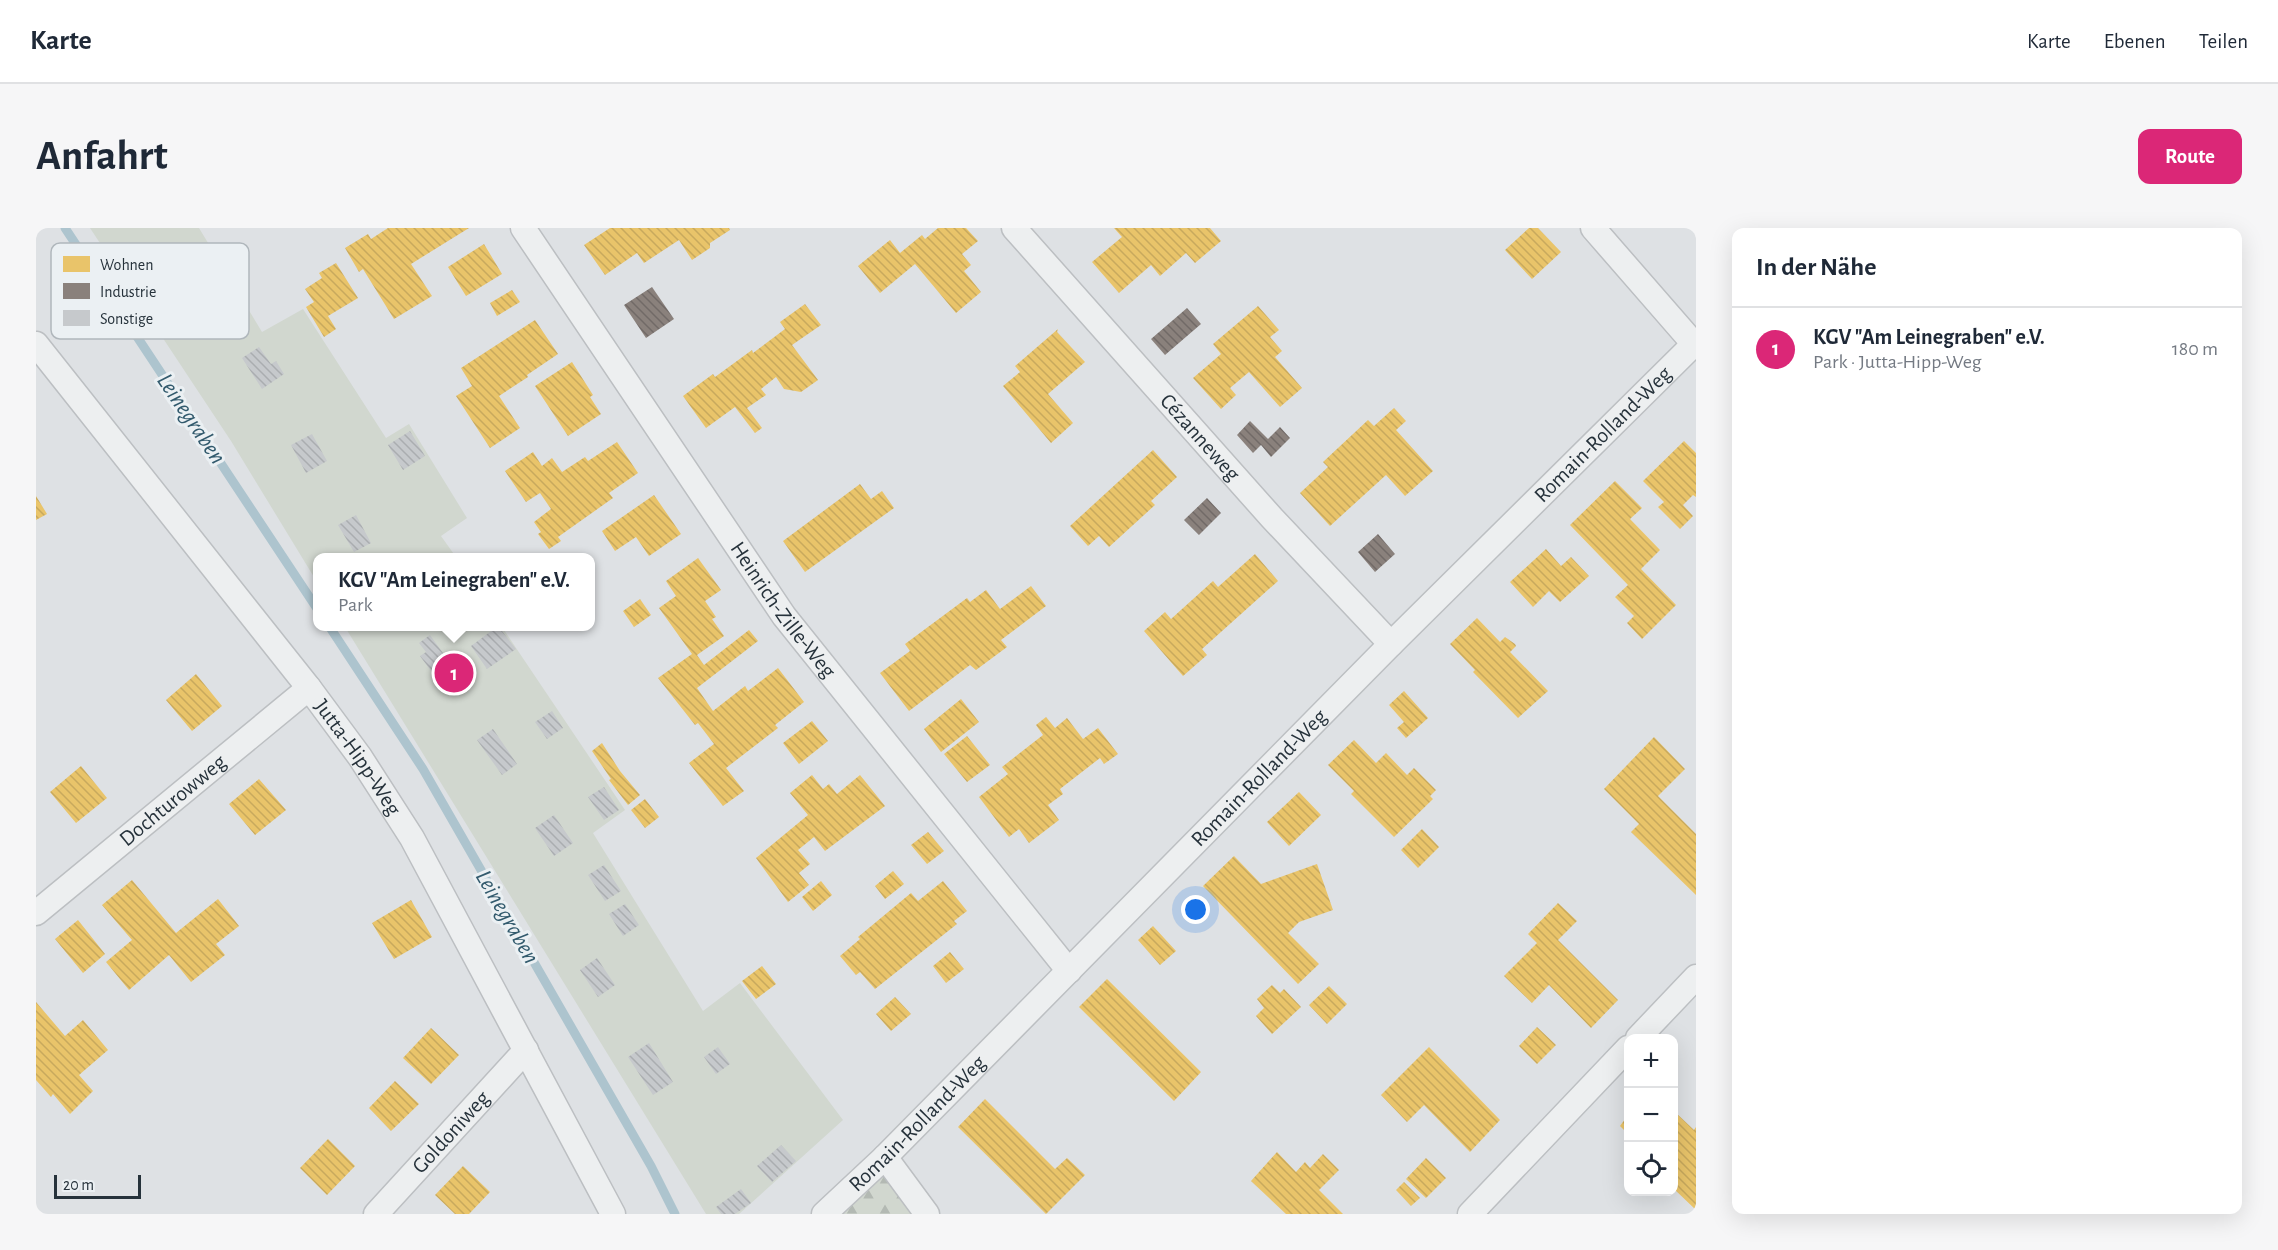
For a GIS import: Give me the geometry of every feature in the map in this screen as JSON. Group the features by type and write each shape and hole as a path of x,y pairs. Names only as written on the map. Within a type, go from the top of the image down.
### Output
{"street":[{"name":"Heinrich-Zille-Weg","path":"524,228 784,616 1069,971"},
{"name":"Cézanneweg","path":"1014,228 1264,510 1390,644"},
{"path":"1593,228 1695,343"},
{"name":"Romain-Rolland-Weg","path":"824,1214 1069,971 1390,644 1695,343"},
{"name":"Jutta-Hipp-Weg","path":"36,344 44,371 309,688 360,757 412,838 613,1214"},
{"name":"Dochturowweg","path":"36,913 309,688"},
{"path":"1642,1034 1696,977"},
{"name":"Goldoniweg","path":"376,1214 526,1050"},
{"path":"1470,1214 1624,1053"},
{"path":"885,1156 927,1214"}],"green space":[{"path":"90,228 199,228 208,243 100,243"},
{"path":"303,309 386,438 409,424 467,518 441,536 453,553 313,553 313,575 231,441 163,339 249,339 249,311 262,332"},
{"path":"347,631 505,631 625,810 593,833 703,1011 740,983 843,1120 739,1214 706,1214"},
{"path":"884,1174 915,1214 841,1214"}],"building: Wohnen":[{"path":"388,228 469,228 411,264 432,296 394,319 363,269 359,272 345,248 368,234 371,239"},
{"path":"610,228 729,228 730,230 710,243 710,248 692,260 679,240 644,263 637,253 605,275 584,245"},
{"path":"938,228 966,228 978,241 962,254 971,265 964,271 981,292 956,313 915,264 880,293 858,266 890,240 900,253 922,235 925,239"},
{"path":"1114,228 1210,228 1221,241 1195,263 1186,253 1160,276 1151,265 1119,293 1092,262 1122,237"},
{"path":"1529,228 1538,228 1561,252 1532,279 1505,250"},
{"path":"484,244 502,274 466,296 448,267"},
{"path":"336,263 358,298 328,316 336,329 324,337 306,307 314,302 305,289 322,278 319,273"},
{"path":"512,290 520,302 497,316 490,303"},
{"path":"805,304 821,325 792,345 818,380 801,392 784,389 776,377 761,389 766,395 747,408 762,428 755,433 735,407 706,428 683,396 713,374 715,377 752,350 753,353 785,329 780,322"},
{"path":"1258,306 1279,330 1270,337 1282,351 1275,357 1302,388 1280,407 1249,372 1230,388 1236,395 1221,409 1193,378 1221,354 1213,344"},
{"path":"535,320 558,354 499,396 520,428 490,448 456,396 472,386 461,368"},
{"path":"1058,329 1057,332 1085,362 1048,394 1073,423 1051,443 1003,386 1020,372 1015,366"},
{"path":"572,362 593,395 590,397 601,414 568,436 535,386"},
{"path":"1394,408 1406,421 1396,430 1433,471 1405,496 1386,475 1330,526 1300,493 1328,467 1323,462 1368,420 1374,426"},
{"path":"1684,441 1696,453 1696,497 1693,495 1683,505 1693,516 1680,529 1658,507 1664,502 1643,481"},
{"path":"617,442 638,473 609,493 613,498 558,537 561,541 549,549 538,534 541,532 534,522 551,509 540,493 526,502 505,471 533,452 542,466 552,458 562,472 585,457 588,461"},
{"path":"1153,450 1177,477 1151,501 1155,505 1109,547 1099,536 1088,546 1070,526"},
{"path":"1615,481 1642,508 1630,519 1660,550 1641,569 1676,605 1642,639 1627,623 1634,616 1615,597 1628,585 1570,525"},
{"path":"860,484 871,499 882,491 894,508 805,572 783,541"},
{"path":"654,495 681,534 649,556 636,537 615,551 602,531"},
{"path":"36,496 47,514 36,520"},
{"path":"1546,549 1561,566 1571,557 1589,576 1560,602 1549,591 1533,607 1510,582"},
{"path":"1255,554 1278,581 1202,649 1207,655 1183,676 1144,631 1165,612 1171,619 1213,581 1218,587"},
{"path":"698,558 721,590 705,601 716,617 712,619 724,636 697,655 704,665 749,630 758,641 697,688 713,711 745,686 748,691 778,668 804,702 775,725 778,728 726,768 744,791 723,806 689,763 714,744 698,723 695,725 658,678 692,654 659,608 676,596 666,581"},
{"path":"1031,586 1046,606 1001,640 1007,647 976,670 970,665 909,711 880,673 910,651 905,644 967,598 970,602 986,590 1000,609"},
{"path":"640,599 651,615 634,627 623,611"},
{"path":"1477,618 1500,642 1505,637 1515,644 1516,646 1510,652 1548,691 1518,718 1473,672 1475,670 1450,644"},
{"path":"196,674 222,706 192,731 166,700"},
{"path":"1404,691 1428,718 1406,738 1397,728 1404,722 1389,705"},
{"path":"961,699 979,722 941,752 924,729"},
{"path":"1046,717 1055,728 1067,718 1083,739 1098,728 1118,754 1104,764 1100,758 1060,789 1063,794 1048,805 1059,820 1029,843 1019,829 1009,837 979,797 1008,774 1002,767 1043,735 1036,725"},
{"path":"812,721 828,741 799,764 783,743"},
{"path":"967,736 990,765 967,782 944,754"},
{"path":"1654,737 1685,769 1658,796 1696,834 1696,895 1631,832 1639,824 1604,789"},
{"path":"1354,740 1376,763 1386,753 1407,775 1414,768 1436,790 1430,796 1433,799 1394,837 1351,794 1354,791 1328,765"},
{"path":"602,743 620,771 640,795 628,805 609,780 611,779 592,751"},
{"path":"81,766 107,798 76,823 50,792"},
{"path":"812,775 823,789 829,784 837,794 860,775 885,806 825,851 814,837 798,850 810,864 799,873 809,885 788,902 756,858 808,815 790,793"},
{"path":"259,779 286,810 255,835 229,804"},
{"path":"1299,792 1321,815 1289,846 1267,822"},
{"path":"645,799 659,817 645,828 631,810"},
{"path":"1422,829 1439,847 1418,868 1401,850"},
{"path":"928,832 944,851 927,864 911,845"},
{"path":"1234,856 1261,884 1317,864 1333,910 1299,922 1288,933 1319,964 1298,984 1203,886"},
{"path":"893,871 904,884 885,899 875,886"},
{"path":"132,880 176,933 218,899 239,926 216,944 225,955 191,982 169,955 129,990 106,962 132,940 102,905"},
{"path":"821,881 832,895 813,911 802,897"},
{"path":"943,881 967,911 954,921 957,924 875,989 860,972 856,975 840,956 860,939 858,937 911,893 918,901"},
{"path":"411,900 432,937 394,959 372,923"},
{"path":"1558,903 1577,921 1558,940 1618,1000 1591,1028 1549,985 1532,1003 1504,976 1537,943 1528,934"},
{"path":"78,920 105,954 83,973 55,939"},
{"path":"1153,926 1176,951 1160,965 1138,940"},
{"path":"950,952 964,969 946,983 933,966"},
{"path":"762,966 776,984 756,999 742,981"},
{"path":"1107,979 1201,1072 1174,1101 1079,1007"},
{"path":"1272,985 1280,993 1284,989 1301,1007 1272,1034 1256,1016 1264,1008 1257,999"},
{"path":"1329,986 1347,1004 1327,1024 1309,1005"},
{"path":"895,997 911,1014 891,1031 876,1014"},
{"path":"36,1002 65,1036 83,1020 108,1050 79,1075 93,1091 70,1114 53,1094 51,1097 36,1080"},
{"path":"1537,1027 1556,1045 1537,1064 1519,1046"},
{"path":"431,1028 459,1055 431,1084 403,1058"},
{"path":"1429,1047 1500,1120 1470,1152 1424,1105 1407,1122 1381,1095"},
{"path":"395,1081 419,1104 391,1131 369,1108"},
{"path":"985,1099 1055,1169 1067,1158 1085,1175 1046,1214 958,1127"},
{"path":"1678,1115 1694,1130 1696,1127 1696,1210 1678,1193"},
{"path":"328,1139 355,1166 327,1195 300,1168"},
{"path":"1277,1152 1296,1172 1305,1162 1310,1168 1323,1154 1339,1170 1319,1190 1343,1214 1286,1214 1251,1181"},
{"path":"1426,1158 1446,1178 1426,1198 1406,1179"},
{"path":"463,1166 490,1192 469,1214 455,1214 435,1195"},
{"path":"1404,1182 1420,1198 1411,1206 1396,1190"}],"building: Industrie":[{"path":"652,287 674,319 646,338 624,305"},
{"path":"1187,308 1201,324 1165,355 1151,339"},
{"path":"1250,421 1268,439 1280,427 1290,438 1271,457 1261,445 1253,453 1237,435"},
{"path":"1207,498 1221,513 1199,535 1184,520"},
{"path":"1378,534 1395,554 1375,572 1358,552"}],"building: Sonstige":[{"path":"259,347 271,364 276,361 284,374 262,389 242,358"},
{"path":"410,431 425,456 403,470 388,445"},
{"path":"312,434 327,461 306,473 291,445"},
{"path":"356,515 371,543 354,552 338,525"},
{"path":"491,631 502,631 516,649 487,669 471,646"},
{"path":"430,635 453,667 443,675 437,667 431,671 420,656 426,652 419,643"},
{"path":"552,711 563,728 547,739 535,722"},
{"path":"493,729 517,764 502,775 477,740"},
{"path":"604,787 619,810 604,820 588,797"},
{"path":"554,815 573,843 554,856 535,828"},
{"path":"604,865 621,891 605,901 588,875"},
{"path":"625,904 639,925 623,936 609,914"},
{"path":"597,958 615,985 598,997 580,970"},
{"path":"649,1043 673,1082 653,1095 628,1057"},
{"path":"718,1047 730,1064 716,1074 704,1057"},
{"path":"781,1145 796,1161 772,1182 757,1166"},
{"path":"741,1189 751,1203 735,1214 721,1214 716,1207"}],"waterway":[{"name":"Leinegraben","path":"65,228 75,243"},
{"name":"Leinegraben","path":"139,339 313,602"},
{"name":"Leinegraben","path":"332,631 423,769 651,1166 675,1214"}],"place":[{"name":"KGV \"Am Leinegraben\" e.V.","path":"454,673"}]}
